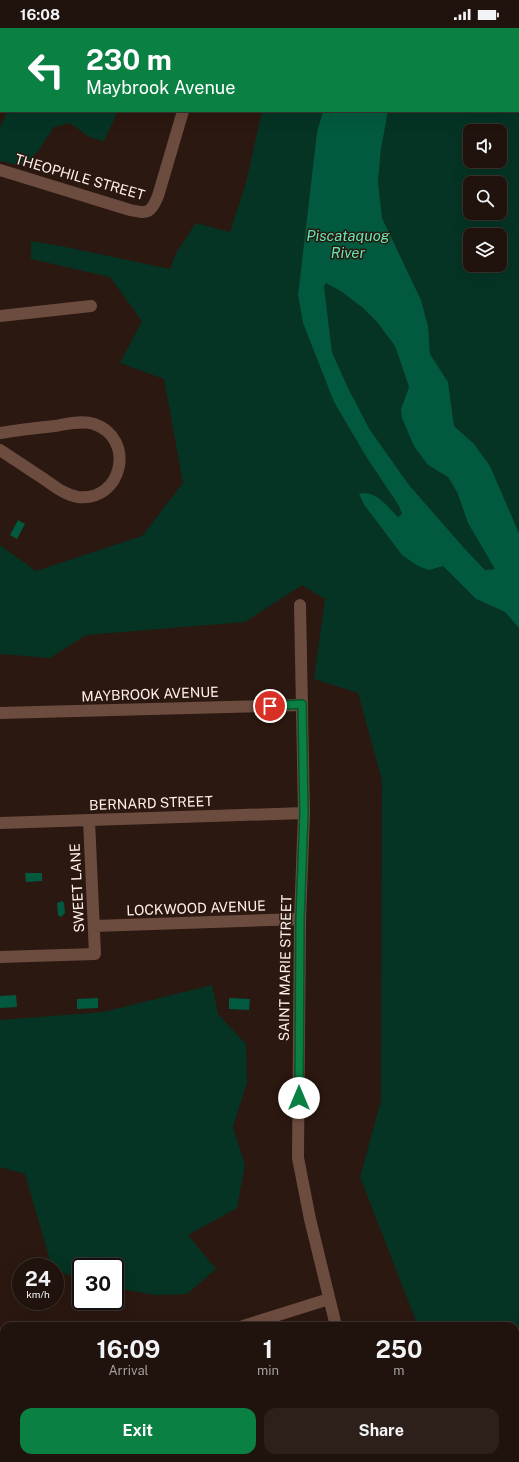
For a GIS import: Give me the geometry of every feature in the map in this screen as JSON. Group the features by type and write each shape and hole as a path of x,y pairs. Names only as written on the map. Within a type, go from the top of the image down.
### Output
{"street":[{"name":"THEOPHILE STREET","path":"0,170 130,210 147,213 154,207 158,196 183,112"},
{"path":"0,316 91,306"},
{"path":"0,433 79,422 94,424 108,432 113,438 119,450 120,463 118,471 110,486 96,495 79,497 63,491 0,450"},
{"name":"SAINT MARIE STREET","path":"300,605 304,813 300,919 298,1158 310,1219 335,1322"},
{"name":"MAYBROOK AVENUE","path":"0,713 302,704"},
{"name":"BERNARD STREET","path":"0,823 304,813"},
{"name":"SWEET LANE","path":"0,957 95,954 89,820"},
{"name":"LOCKWOOD AVENUE","path":"94,926 300,919"},
{"path":"256,1322 329,1299"}],"shaded area":[{"path":"7,112 118,112 104,141 89,137 70,123 54,127 39,150 24,166 0,161 0,127"},
{"path":"262,112 323,112 317,132 298,295 303,323 334,402 367,458 399,506 402,514 399,517 380,500 369,494 359,494 365,506 402,555 443,566 476,599 505,612 519,628 519,1322 416,1322 360,1177 381,1101 382,780 358,693 314,679 325,599 302,585 245,622 86,635 50,658 0,654 0,545 36,571 142,536 183,483 164,379 120,363 142,321 110,277 31,259 31,241 170,269 176,253 196,223 230,232 246,183"},
{"path":"388,112 519,112 519,533 490,466 474,444 454,426 448,382 430,354 428,326 421,300 382,218 378,182 381,149"},
{"path":"327,283 363,308 377,322 395,346 409,387 401,409 428,465 448,477 457,492 468,523 496,569 485,570 465,549 409,485 370,430 348,388 332,352 324,287"},
{"path":"212,985 218,1014 246,1044 247,1082 233,1127 245,1165 237,1208 188,1235 216,1269 187,1294 155,1295 124,1290 124,1258 72,1258 72,1276 64,1273 64,1258 49,1258 25,1174 0,1167 0,1020 103,1012"}],"water":[{"name":"Piscataquog River","path":"323,112 388,112 381,149 378,182 382,218 421,300 428,326 430,354 448,382 454,426 474,444 490,466 519,533 519,628 505,612 476,599 443,566 429,570 418,566 402,555 365,506 359,494 365,493 376,496 398,517 402,514 399,506 367,458 334,402 303,323 298,295 317,132","holes":["326,283 342,292 363,308 377,322 395,346 409,387 401,409 402,418 414,446 428,465 448,477 457,492 468,523 495,569 485,570 409,485 370,430 348,388 332,352 324,287"]},
{"path":"18,520 25,524 17,539 10,535"},
{"path":"25,873 42,873 42,881 26,882"},
{"path":"62,901 64,903 65,913 61,917 58,915 57,903"},
{"path":"16,995 17,1007 0,1008 0,996"},
{"path":"98,998 98,1008 77,1009 77,999"},
{"path":"229,998 250,999 249,1010 229,1009"}],"route":[{"path":"270,706 302,704 304,813 300,919 299,1098"}]}
